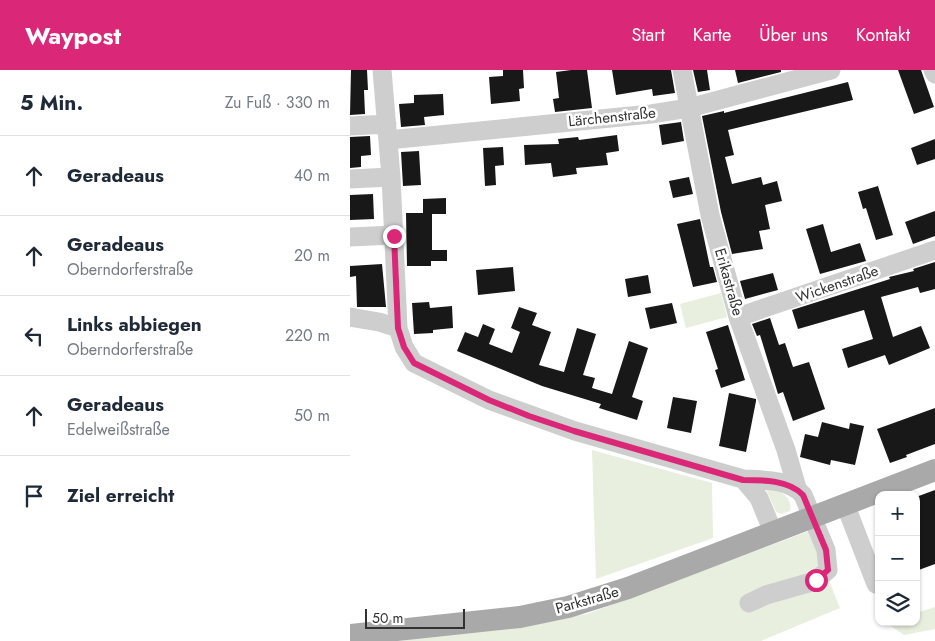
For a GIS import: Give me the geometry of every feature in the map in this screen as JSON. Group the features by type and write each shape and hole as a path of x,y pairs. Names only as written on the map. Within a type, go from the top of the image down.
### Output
{"main road":[{"name":"Parkstraße","path":"350,635 520,617 568,607 628,588 935,470"}],"street":[{"path":"382,70 391,178 398,328 404,347 414,363 489,400 574,431 743,480 768,480 797,488"},
{"name":"Erikastraße","path":"682,70 711,217 738,317 782,451 797,488 803,495 813,517 826,550 828,570 816,580 766,595 749,604"},
{"name":"Lärchenstraße","path":"350,126 388,132 651,114 689,108 831,70"},
{"path":"933,70 935,74"},
{"path":"350,179 391,178"},
{"path":"350,237 394,236"},
{"name":"Wickenstraße","path":"738,317 935,250"},
{"path":"350,317 379,322 398,328"},
{"path":"743,480 760,498 773,532"},
{"path":"845,504 875,581"}],"green space":[{"path":"721,293 727,317 686,328 680,304"},
{"path":"592,450 712,483 713,538 596,579"},
{"path":"771,486 788,499 790,511 782,514 776,512 766,489"},
{"path":"809,531 840,608 761,641 400,641 587,614"},
{"path":"935,607 935,629 904,635 891,626 920,626 920,612"}],"building":[{"path":"351,70 367,70 368,90 364,90 365,114 350,115"},
{"path":"503,70 523,70 524,88 519,89 520,101 491,104 489,77 503,76"},
{"path":"587,70 592,108 555,112 553,99 559,98 556,72"},
{"path":"612,70 671,70 675,93 653,96 652,89 616,95"},
{"path":"693,70 707,70 710,90 698,92"},
{"path":"735,70 781,70 781,72 738,83"},
{"path":"898,70 921,70 934,107 914,114"},
{"path":"848,82 853,100 728,130 734,155 725,157 732,184 761,177 763,185 777,181 782,201 765,205 770,229 759,231 763,249 732,254 721,212 702,116 724,111 724,113"},
{"path":"443,94 444,115 424,117 425,125 401,127 399,104 414,103 414,95"},
{"path":"681,122 684,141 662,145 659,125"},
{"path":"617,135 619,151 606,153 608,165 576,168 577,174 553,177 551,163 525,165 524,145 559,144 558,139 578,137 579,140"},
{"path":"370,136 371,155 361,156 361,167 350,168 350,137"},
{"path":"935,139 935,159 917,165 911,148"},
{"path":"503,147 504,165 495,166 496,185 485,186 483,148"},
{"path":"419,151 421,185 403,186 401,152"},
{"path":"689,177 693,194 673,198 669,181"},
{"path":"878,186 893,235 876,240 866,208 863,209 858,192"},
{"path":"373,194 374,219 350,220 350,195"},
{"path":"446,198 446,214 432,214 432,250 447,250 447,261 431,261 431,266 407,266 406,213 423,213 423,199"},
{"path":"935,211 935,236 913,244 905,222"},
{"path":"700,219 710,267 713,267 717,282 693,287 677,224"},
{"path":"823,224 831,252 860,243 866,261 820,274 806,229"},
{"path":"935,262 935,289 920,293 918,287 881,297 893,337 921,326 930,348 889,365 885,355 848,368 842,349 873,339 864,310 798,329 792,310 890,279 889,277 914,271 913,269"},
{"path":"382,264 386,307 357,307 356,276 350,277 350,266"},
{"path":"513,267 515,291 478,295 476,270"},
{"path":"773,273 778,290 745,299 740,281"},
{"path":"648,275 651,293 628,297 625,279"},
{"path":"429,302 430,308 452,306 453,328 433,330 433,333 414,334 412,303"},
{"path":"672,303 677,323 650,329 645,308"},
{"path":"519,307 537,313 532,325 551,332 539,365 564,372 577,328 596,334 583,375 595,378 592,388 612,394 629,341 648,348 632,397 643,401 637,420 599,408 601,404 542,386 457,351 465,332 478,337 483,324 495,329 489,344 512,353 520,332 511,328"},
{"path":"770,318 779,345 785,343 793,367 809,362 825,409 793,421 783,392 778,394 760,335 757,336 752,324"},
{"path":"728,325 745,380 721,388 715,370 718,369 706,332"},
{"path":"729,393 756,399 746,452 719,446"},
{"path":"673,397 697,401 691,433 667,428"},
{"path":"935,408 935,444 890,463 877,429"},
{"path":"822,422 849,429 850,423 864,426 855,465 831,460 830,465 800,457 805,434 818,437"},
{"path":"935,490 935,564 920,570 920,536 920,496"}],"route":[{"path":"394,236 398,328 404,347 414,363 489,400 574,431 743,480 768,480 797,488 803,495 826,550 828,570 816,580"}]}
